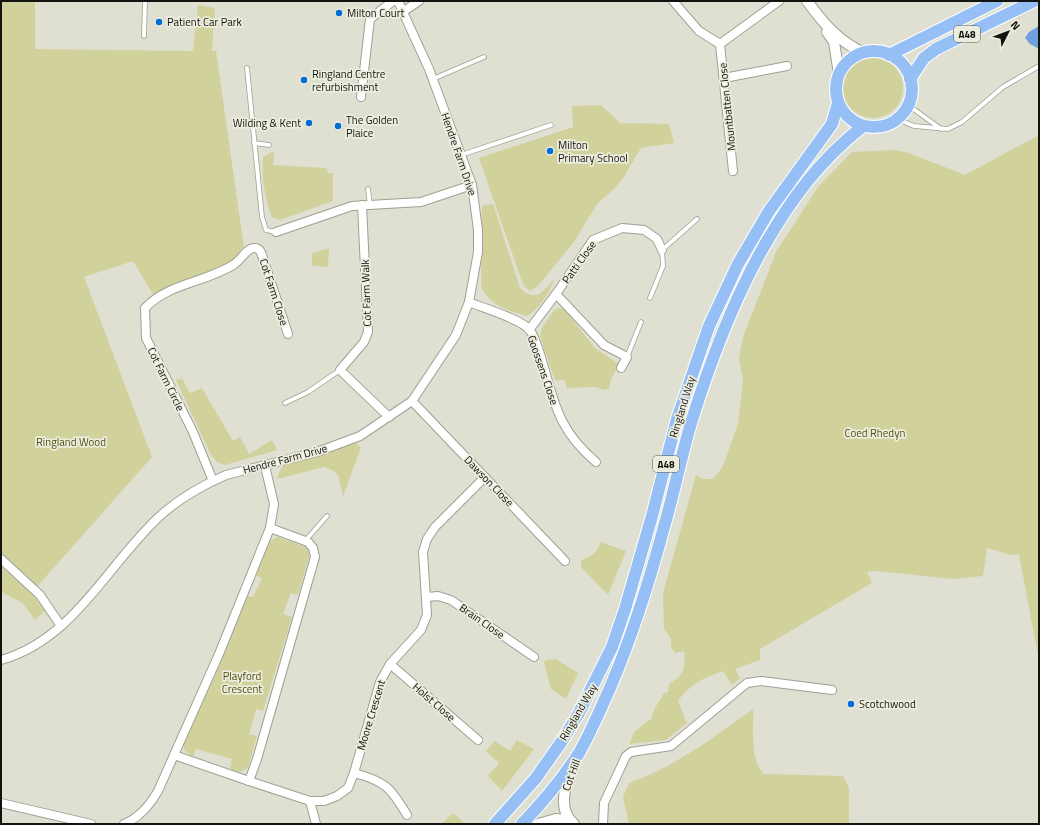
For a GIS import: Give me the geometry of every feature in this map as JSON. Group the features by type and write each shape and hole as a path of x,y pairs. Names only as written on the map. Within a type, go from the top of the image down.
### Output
{"main road":[{"name":"A48","path":"890,55 997,1"},
{"name":"A48","path":"910,80 924,58 936,49 1034,1"},
{"path":"838,103 848,117 863,126 883,126 897,119 908,105 911,92 910,80 902,65 890,55 872,52 864,53 849,61 839,74"},
{"name":"A48","path":"838,103 836,89 839,74"},
{"name":"Ringland Way","path":"495,824 536,778 562,741 579,713 608,655 625,609 677,420 709,326 738,264 769,211 832,124 838,103"},
{"name":"Ringland Way","path":"522,824 554,788 579,752 596,721 624,655 642,607 691,424 724,326 746,278 781,217 810,175 848,137 863,126"}],"street":[{"path":"361,97 370,19 393,1"},
{"name":"Hendre Farm Drive","path":"1,660 39,644 61,626 84,604 145,531 162,514 213,481 226,475 322,450 360,436 412,401 456,334 469,302 478,252 478,230 472,185 433,79 404,11 398,1"},
{"path":"404,11 419,1"},
{"path":"674,1 699,31 720,44 779,1"},
{"path":"807,1 835,35 847,46 864,53"},
{"path":"816,13 834,42 839,74"},
{"name":"Mountbatten Close","path":"720,44 733,170"},
{"path":"724,78 787,66"},
{"path":"276,232 352,206 421,202 472,185"},
{"name":"Cot Farm Walk","path":"340,370 364,342 368,332 366,205"},
{"name":"Patti Close","path":"529,330 593,240 622,228 644,230 657,239 662,250"},
{"name":"Cot Farm Circle","path":"213,481 193,432 146,338 145,308 155,298 173,288 234,265 252,248 260,250"},
{"name":"Cot Farm Close","path":"260,250 288,334"},
{"path":"556,294 604,346 627,357 621,368"},
{"name":"Goossens Close","path":"469,302 505,316 529,330 543,363 554,404 565,429 581,449 596,462"},
{"path":"340,370 389,417"},
{"name":"Dawson Close","path":"412,401 565,561"},
{"path":"128,823 151,802 174,755 219,654 270,528 274,504 265,466"},
{"name":"Moore Crescent","path":"249,780 310,801 324,801 337,796 348,788 354,773 380,682 390,664 421,630 427,615 423,552 427,539 435,527 485,477"},
{"path":"174,755 249,780 257,759 315,557 313,548 305,541 270,528"},
{"path":"1,559 40,595 61,626"},
{"name":"Brain Close","path":"427,597 438,596 451,600 534,657"},
{"name":"Holst Close","path":"390,664 478,740"},
{"path":"603,824 604,803 626,756 631,752 670,746 747,684 761,681 832,690"},
{"name":"Cot Hill","path":"572,823 566,809 564,791 579,752"},
{"path":"354,773 374,778 388,787 407,814"},
{"path":"310,801 316,824"},
{"path":"1,803 91,824"},
{"name":"Cot Hill","path":"538,824 556,819 572,823"}],"lane":[{"path":"144,36 145,1"},
{"path":"433,79 484,57"},
{"path":"897,119 914,126 948,129 962,122 1003,87 1039,66"},
{"path":"247,68 262,217 266,230 276,232"},
{"path":"908,105 941,129"},
{"path":"461,154 551,125"},
{"path":"254,143 269,145"},
{"path":"366,205 368,189"},
{"path":"650,298 663,266 662,250 696,219"},
{"path":"627,357 641,322"},
{"path":"285,403 308,392 340,370"},
{"path":"305,541 327,516"}],"green space":[{"name":"Ringland Wood","path":"1,1 35,1 35,49 193,51 198,5 215,8 212,51 216,51 245,255 235,265 155,298 133,261 84,277 152,457 34,590 1,559"},
{"path":"873,58 885,60 898,71 901,76 903,88 901,100 890,113 885,116 873,118 861,116 848,105 845,100 843,88 845,76 856,63 861,60"},
{"path":"601,105 620,123 669,124 674,143 641,148 623,178 613,190 597,204 574,242 538,286 530,291 524,286 519,273 479,158 573,127 572,106"},
{"name":"Coed Rhedyn","path":"1039,135 1039,661 1019,554 1011,555 987,548 983,576 954,579 876,571 867,572 872,583 760,649 760,660 735,669 740,678 732,685 723,671 704,679 687,690 678,701 687,723 666,740 629,744 635,731 651,719 655,708 664,693 668,692 669,684 683,671 685,663 684,651 675,653 671,647 671,639 664,629 663,593 696,475 702,479 713,479 722,468 738,424 743,380 739,358 743,337 776,252 818,187 852,152 894,150 909,153 965,175"},
{"path":"274,151 273,165 327,168 328,173 333,173 333,201 280,220 272,217 267,203 264,187 263,157"},
{"path":"493,204 520,288 530,295 535,295 542,292 554,279 544,300 532,313 527,316 513,312 493,302 488,298 481,285 482,206"},
{"path":"329,248 328,267 312,266 312,253"},
{"path":"558,308 564,309 595,348 619,364 611,380 609,388 604,390 596,387 567,388 564,379 557,381 554,378 540,336 542,328 554,310"},
{"path":"182,378 190,393 202,388 233,441 240,437 249,454 272,440 277,450 225,465 217,462 211,455 176,380"},
{"path":"356,443 361,448 343,496 338,475 334,471 324,467 277,479 280,470 285,464"},
{"name":"Playford Crescent","path":"277,537 306,547 310,554 298,595 291,593 283,614 292,617 263,711 256,709 249,734 257,736 248,768 240,772 232,770 230,767 232,759 196,749 193,757 184,750 184,740 218,666 247,596 253,597 262,578 255,575 270,541"},
{"path":"601,542 626,551 608,595 581,567 581,561 595,553"},
{"path":"1,567 32,594 45,611 35,620 23,603 1,592"},
{"path":"556,659 578,673 566,699 551,689 544,663 545,660"},
{"path":"753,709 754,752 759,768 764,774 843,776 849,788 849,824 629,824 623,797 629,783 662,769 678,760"},
{"path":"517,740 534,749 502,791 488,776 499,763 486,751 495,741 510,751"},
{"path":"453,813 465,824 441,824"}],"water":[{"path":"1039,26 1039,49 1030,44 1025,38 1029,32"}],"place":[{"name":"Milton Court","path":"339,13"},
{"name":"Patient Car Park","path":"159,22"},
{"name":"Ringland Centre refurbishment","path":"304,80"},
{"name":"Wilding & Kent","path":"309,123"},
{"name":"The Golden Plaice","path":"338,126"},
{"name":"Milton Primary School","path":"550,151"},
{"name":"Scotchwood","path":"851,704"}]}
